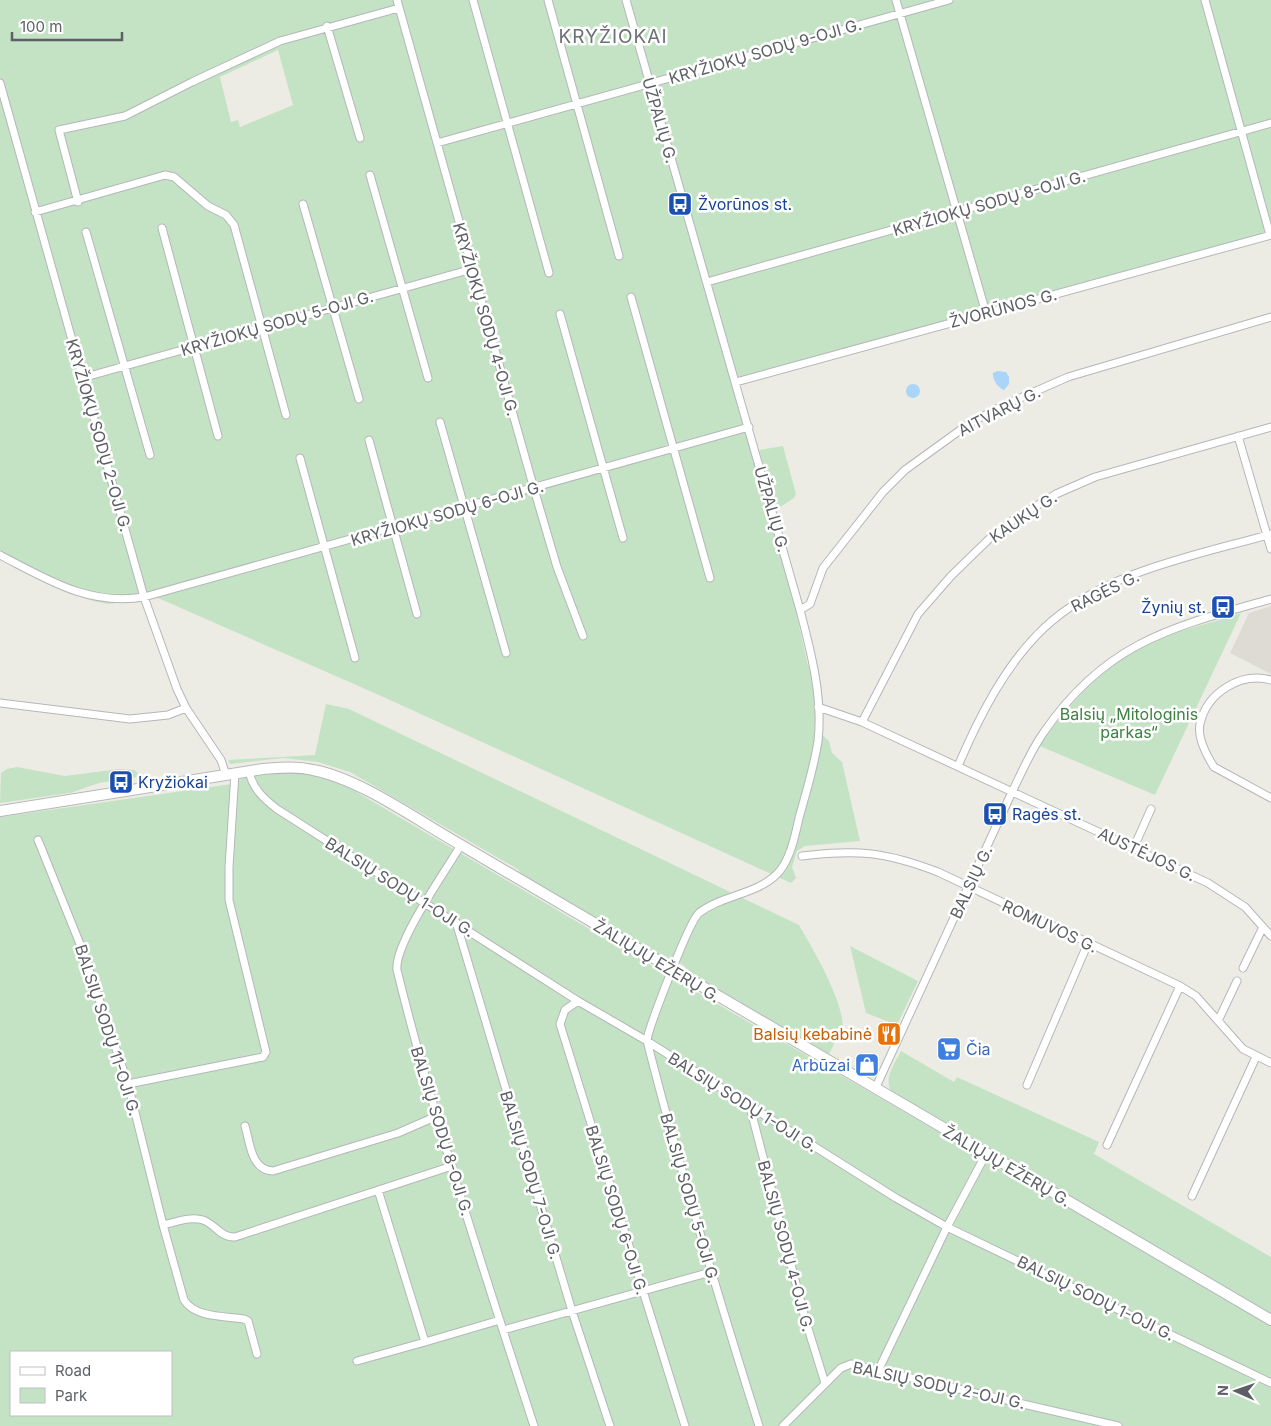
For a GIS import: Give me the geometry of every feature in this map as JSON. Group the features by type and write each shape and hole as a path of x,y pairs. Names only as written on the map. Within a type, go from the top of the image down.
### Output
{"main road":[{"name":"ŽALIŲJŲ EŽERŲ G.","path":"0,811 249,771 298,768 329,774 376,796 461,845 1271,1320"}],"street":[{"path":"473,0 549,273"},
{"path":"548,0 619,256"},
{"name":"UŽPALIŲ G.","path":"626,0 800,610 813,662 818,707 818,740 813,765 788,855 777,874 754,889 716,904 698,914 687,930 673,971"},
{"path":"896,0 986,313"},
{"name":"KRYŽIOKŲ SODŲ 9-OJI G.","path":"436,144 948,0"},
{"path":"1205,0 1270,235"},
{"path":"78,202 59,130 90,122 116,119 258,51 398,4"},
{"name":"KRYŽIOKŲ SODŲ 4-OJI G.","path":"398,4 534,489 557,567 583,636"},
{"path":"328,26 360,138"},
{"name":"KRYŽIOKŲ SODŲ 2-OJI G.","path":"0,83 144,597 168,668 186,708 230,774"},
{"name":"KRYŽIOKŲ SODŲ 8-OJI G.","path":"707,282 1271,123"},
{"path":"36,212 78,202 165,175 174,177 208,206 231,220 286,415"},
{"path":"370,175 428,378"},
{"path":"302,204 359,399"},
{"path":"162,228 218,436"},
{"path":"86,232 150,455"},
{"name":"ŽVORŪNOS G.","path":"736,382 1270,235"},
{"name":"KRYŽIOKŲ SODŲ 5-OJI G.","path":"82,378 472,268"},
{"path":"632,297 710,578"},
{"path":"560,314 623,538"},
{"name":"AITVARŲ G.","path":"800,610 810,604 823,568 883,492 905,470 970,423 1002,406 1068,377 1271,317"},
{"path":"440,422 506,653"},
{"name":"KRYŽIOKŲ SODŲ 6-OJI G.","path":"0,555 55,583 90,596 110,600 144,597 394,528 463,506 534,489 749,427"},
{"name":"KAUKŲ G.","path":"862,722 918,614 951,576 1013,520 1056,494 1095,477 1271,427"},
{"path":"1238,436 1269,535 1271,549"},
{"path":"369,440 417,614"},
{"path":"300,458 355,658"},
{"name":"RAGĖS G.","path":"958,766 984,712 1016,659 1045,627 1062,613 1091,594 1136,575 1269,535"},
{"name":"BALSIŲ G.","path":"875,1089 1012,792 1033,749 1054,718 1081,687 1114,658 1132,647 1178,627 1271,599"},
{"path":"1271,680 1250,678 1229,686 1214,698 1200,724 1200,737 1208,758 1214,767 1271,798"},
{"path":"0,703 130,719 168,715 186,708"},
{"name":"AUSTĖJOS G.","path":"818,707 862,722 1134,847 1229,895 1245,906 1271,936"},
{"name":"BALSIŲ SODŲ 1-OJI G.","path":"249,771 252,782 261,795 276,809 426,902 578,1001 647,1041 750,1108 896,1198 947,1227 1271,1383"},
{"path":"128,1084 263,1057 266,1052 229,900 228,867 237,781 230,774"},
{"path":"1134,847 1151,809"},
{"name":"BALSIŲ SODŲ 11-OJI G.","path":"38,840 82,949 128,1084 184,1300 188,1307 196,1312 244,1319 248,1322 256,1354"},
{"name":"BALSIŲ SODŲ 8-OJI G.","path":"461,845 426,902 406,940 396,966 418,1054 534,1426"},
{"name":"ROMUVOS G.","path":"802,856 858,852 891,855 938,872 1180,986 1196,996 1243,1049 1271,1063"},
{"name":"BALSIŲ SODŲ 7-OJI G.","path":"456,922 572,1311 610,1426"},
{"path":"1243,968 1263,927"},
{"path":"1027,1085 1088,943"},
{"path":"647,1041 650,1027 673,971"},
{"path":"1218,1021 1237,981"},
{"path":"1108,1145 1180,986"},
{"name":"BALSIŲ SODŲ 6-OJI G.","path":"578,1001 564,1010 560,1024 685,1426"},
{"name":"BALSIŲ SODŲ 5-OJI G.","path":"647,1041 711,1272 759,1426"},
{"path":"1192,1196 1256,1056"},
{"name":"BALSIŲ SODŲ 4-OJI G.","path":"750,1108 806,1322 826,1383"},
{"path":"245,1126 256,1164 263,1169 273,1170 398,1133 437,1116"},
{"path":"878,1371 947,1227 986,1154"},
{"path":"164,1225 187,1219 202,1219 224,1235 235,1237 452,1166"},
{"path":"378,1190 425,1342"},
{"path":"503,1330 711,1272"},
{"path":"357,1360 500,1320"},
{"name":"BALSIŲ SODŲ 2-OJI G.","path":"783,1426 847,1365 1118,1426"}],"shaded area":[{"path":"1271,606 1271,674 1230,653 1249,613"}],"green space":[{"path":"0,0 1271,0 1271,231 734,386 794,603 808,666 818,665 823,700 822,735 829,741 832,753 842,762 860,841 805,846 797,851 792,867 796,878 791,883 379,695 158,598 108,604 93,601 68,592 0,558","holes":["278,50 293,105 240,127 238,120 231,122 220,77"]},
{"path":"783,446 796,494 794,498 777,509 759,450"},
{"name":"Balsių „Mitologinis parkas“","path":"1241,613 1155,795 1040,746 1065,712 1079,697 1110,668 1127,656 1164,637"},
{"path":"326,704 349,709 799,925 821,964 836,997 843,1027 841,1038 835,1042 829,1054 689,972 681,964 664,961 520,874 519,870 350,772 318,762 283,758 230,764 228,760 315,755"},
{"path":"17,767 65,776 119,769 134,770 138,773 137,777 99,783 70,793 0,803 1,773 7,769"},
{"path":"276,771 319,774 348,787 688,987 1271,1324 1271,1426 0,1426 0,817 232,784 248,775"},
{"path":"850,946 918,981 897,1025 866,1013"},
{"path":"901,1051 954,1082 957,1077 1099,1142 1094,1154 1271,1257 1271,1315 893,1094 889,1083 890,1072"}],"water":[{"path":"998,371 1006,372 1009,377 1009,384 1004,390 993,378 993,373"},
{"path":"910,384 916,384 920,391 916,398 910,398 906,394 906,388"}],"place":[{"name":"Žvorūnos st.","path":"680,204"},
{"name":"Žynių st.","path":"1223,607"},
{"name":"Kryžiokai","path":"121,782"},
{"name":"Ragės st.","path":"995,814"},
{"name":"Balsių kebabinė","path":"889,1034"},
{"name":"Čia","path":"949,1049"},
{"name":"Arbūzai","path":"867,1065"}],"district":[{"name":"KRYŽIOKAI","path":"613,36"}]}
